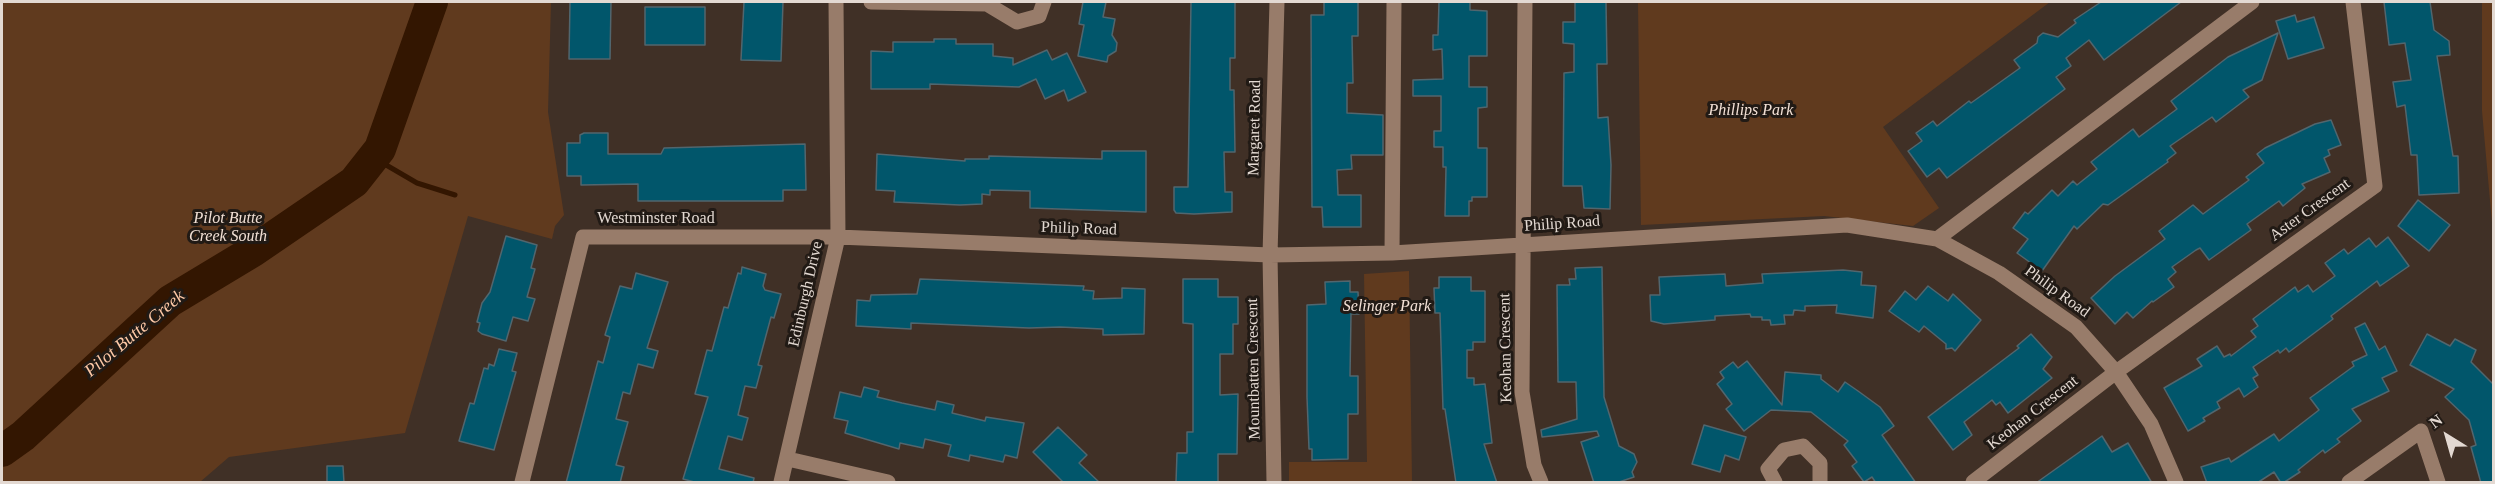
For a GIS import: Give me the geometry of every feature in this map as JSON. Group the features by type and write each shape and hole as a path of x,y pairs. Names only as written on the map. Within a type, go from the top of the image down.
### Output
{"street":[{"name":"Edinburgh Drive","path":"781,483 838,237 836,2"},
{"path":"871,2 988,3 1017,22 1039,16 1044,2"},
{"name":"Margaret Road","path":"1270,255 1276,2"},
{"path":"1392,253 1394,2"},
{"path":"1522,246 1525,2"},
{"path":"1937,239 2252,2"},
{"name":"Aster Crescent","path":"2116,372 2375,186 2353,2"},
{"name":"Philip Road","path":"838,237 1270,255 1392,253 1848,225 1937,239 1999,273 2076,327 2116,372 2151,424 2176,483"},
{"name":"Westminster Road","path":"522,483 584,237 838,237"},
{"name":"Keohan Crescent","path":"1522,246 1522,392 1534,465 1542,483"},
{"name":"Mountbatten Crescent","path":"1270,255 1274,483"},
{"name":"Keohan Crescent","path":"1973,483 2116,372"},
{"path":"2349,483 2421,431 2438,483"},
{"path":"1774,483 1768,469 1784,450 1803,446 1820,463 1820,483"},
{"path":"788,459 888,483"}],"green space":[{"name":"Pilot Butte Creek South","path":"2,2 551,2 548,112 564,215 555,226 552,239 468,216 405,433 229,457 200,482 2,482"},
{"name":"Phillips Park","path":"1638,2 2050,2 1883,127 1939,208 1913,226 1824,216 1641,225"},
{"path":"2482,2 2493,2 2493,234 2482,111"},
{"name":"Selinger Park","path":"1409,271 1412,482 1289,482 1289,462 1367,462 1364,274"}],"building":[{"path":"570,2 611,2 610,59 569,59"},
{"path":"744,2 783,2 781,61 741,60"},
{"path":"1083,2 1106,2 1103,17 1115,19 1112,35 1117,43 1116,51 1108,56 1107,62 1078,56 1084,25 1079,24"},
{"path":"1191,2 1235,2 1235,58 1230,58 1230,90 1234,90 1235,152 1224,152 1225,192 1232,192 1232,212 1194,214 1176,213 1174,210 1174,187 1188,187"},
{"path":"1324,2 1358,2 1358,36 1352,36 1353,83 1347,83 1347,113 1383,115 1383,155 1351,155 1352,169 1337,170 1338,195 1361,195 1361,227 1323,227 1322,207 1312,207 1311,15 1324,15"},
{"path":"1439,2 1470,2 1470,10 1487,11 1487,56 1469,56 1469,87 1487,87 1487,107 1478,108 1478,148 1487,148 1487,197 1472,197 1472,201 1469,201 1469,216 1445,216 1446,167 1443,167 1443,147 1434,147 1434,131 1441,131 1441,96 1413,96 1413,80 1443,79 1442,49 1433,50 1433,35 1438,35"},
{"path":"1575,2 1606,2 1607,64 1597,64 1598,118 1608,117 1611,165 1610,209 1584,208 1582,186 1563,186 1564,73 1574,72 1574,44 1563,43 1563,22 1575,22"},
{"path":"2101,2 2181,2 2104,60 2089,40 2066,58 2071,66 2056,77 2065,89 1947,178 1939,168 1927,177 1908,151 1922,141 1916,133 1933,121 1937,126 1969,101 1971,103 2020,68 2014,60 2037,43 2038,37 2043,33 2058,37 2076,23 2074,20"},
{"path":"2384,2 2430,2 2434,30 2449,41 2450,55 2437,56 2453,156 2458,156 2459,193 2419,195 2417,155 2411,155 2405,105 2397,107 2393,82 2411,80 2405,43 2389,45"},
{"path":"645,7 705,7 705,45 645,45"},
{"path":"2295,15 2297,22 2314,17 2324,48 2288,59 2276,21"},
{"path":"2278,33 2262,80 2243,90 2249,97 2216,122 2212,117 2170,146 2176,153 2167,160 2168,162 2108,205 2103,204 2077,229 2074,226 2042,271 2017,253 2028,239 2013,228 2025,212 2028,214 2052,190 2058,196 2073,181 2077,185 2097,169 2091,162 2133,129 2139,137 2177,109 2171,101 2228,57"},
{"path":"934,39 956,39 956,44 993,44 993,56 1013,58 1013,65 1047,50 1052,60 1067,53 1086,92 1068,101 1064,90 1045,99 1036,79 1019,87 930,84 930,89 871,89 871,51 893,52 893,42 934,42"},
{"path":"2331,120 2341,145 2328,150 2330,155 2324,158 2330,172 2302,184 2305,188 2283,206 2279,201 2247,224 2251,230 2209,260 2200,248 2172,267 2176,272 2168,279 2174,287 2152,301 2133,318 2127,312 2115,324 2091,298 2115,276 2165,239 2159,231 2193,205 2203,214 2249,180 2246,177 2264,163 2257,154 2265,148 2315,124"},
{"path":"608,133 608,154 661,154 664,148 805,144 806,190 783,190 783,201 638,201 638,184 581,185 581,176 567,176 567,143 580,143 580,135"},
{"path":"1102,151 1146,151 1146,212 1030,208 1030,191 990,190 990,195 982,194 982,204 960,205 894,202 895,191 876,190 877,154 965,161 965,159 989,159 989,156 1102,159"},
{"path":"2418,200 2450,225 2429,251 2398,226"},
{"path":"506,236 537,245 531,268 535,269 527,297 535,299 528,321 513,317 506,341 482,334 478,331 480,323 477,322 482,303 490,292"},
{"path":"2388,237 2409,266 2380,286 2377,281 2331,316 2333,319 2289,352 2286,348 2280,353 2278,350 2253,367 2258,375 2253,378 2258,387 2244,397 2239,388 2217,402 2220,408 2203,418 2205,421 2188,431 2164,388 2202,366 2197,359 2217,346 2224,357 2230,354 2231,356 2256,337 2251,331 2258,326 2253,319 2295,287 2298,292 2308,285 2313,292 2335,276 2325,263 2344,249 2348,254 2369,238 2376,247"},
{"path":"742,267 766,274 763,286 765,290 781,294 774,318 771,317 758,365 762,366 756,388 745,386 738,415 748,418 742,440 728,436 719,469 754,478 753,483 698,483 683,479 708,397 695,394 707,350 712,351 724,307 728,308 738,273 741,274"},
{"path":"1602,267 1604,397 1619,446 1634,454 1637,462 1632,472 1634,477 1616,483 1594,483 1581,442 1599,436 1597,431 1542,437 1541,430 1577,419 1576,382 1558,382 1557,285 1570,285 1569,279 1576,279 1575,268"},
{"path":"1843,270 1862,272 1861,285 1876,286 1873,318 1836,313 1837,305 1805,306 1805,311 1794,310 1793,315 1784,315 1785,324 1771,325 1770,320 1751,317 1750,314 1715,316 1715,320 1664,324 1651,321 1650,295 1660,295 1659,277 1725,274 1726,286 1763,283 1762,274"},
{"path":"636,273 668,282 647,348 658,351 653,368 638,364 630,394 623,392 616,419 628,422 616,465 624,467 620,483 566,483 598,361 603,363 610,337 605,335 620,286 632,289"},
{"path":"1439,277 1471,277 1471,291 1485,291 1485,342 1473,342 1473,350 1467,350 1467,378 1474,378 1474,385 1485,384 1492,443 1484,444 1497,483 1456,483 1445,409 1443,409 1440,313 1435,313 1434,288 1439,288"},
{"path":"920,279 1084,286 1083,290 1094,291 1093,299 1122,298 1122,288 1145,289 1144,334 1103,335 1103,329 1060,327 1029,328 911,323 911,329 856,326 857,300 870,301 871,295 917,294"},
{"path":"1183,279 1218,279 1218,297 1238,297 1238,324 1233,324 1233,354 1220,354 1220,395 1238,394 1237,454 1218,454 1218,483 1176,483 1177,453 1187,453 1187,432 1193,432 1193,324 1183,323"},
{"path":"1350,281 1350,292 1358,292 1359,314 1351,314 1350,376 1358,376 1358,414 1348,414 1348,459 1312,460 1312,449 1309,449 1307,397 1307,305 1326,304 1325,282"},
{"path":"1928,286 1948,301 1953,294 1981,320 1955,351 1952,348 1946,349 1946,344 1924,326 1919,332 1889,311 1905,291 1916,300"},
{"path":"2365,323 2379,350 2385,346 2397,371 2382,378 2389,391 2352,409 2361,421 2337,439 2340,442 2325,453 2323,450 2298,470 2300,472 2283,483 2274,472 2257,483 2207,483 2201,467 2229,458 2231,462 2274,434 2279,441 2319,410 2310,398 2354,366 2352,362 2367,355 2355,328"},
{"path":"2031,334 2052,357 2043,369 2052,378 2008,413 2000,402 1996,405 1992,400 1964,422 1972,435 1953,450 1928,417 2019,348 2017,346"},
{"path":"2427,334 2450,346 2455,339 2476,350 2471,362 2493,384 2493,483 2481,483 2471,447 2476,445 2469,420 2445,397 2454,389 2410,365"},
{"path":"499,349 517,353 512,371 516,372 494,450 459,441 470,403 474,404 484,368 488,369 489,364 494,366"},
{"path":"1747,361 1782,405 1785,372 1821,375 1821,379 1838,392 1845,382 1858,391 1880,407 1894,426 1882,435 1916,483 1876,483 1872,477 1864,482 1852,466 1857,462 1844,445 1848,441 1811,412 1771,410 1744,431 1726,409 1732,404 1717,384 1724,378 1720,372 1733,362 1738,368"},
{"path":"864,387 879,391 877,397 902,403 935,410 937,401 954,405 952,413 985,421 986,417 1024,423 1017,458 1005,455 1003,462 970,455 969,461 948,456 951,445 925,439 923,448 900,443 899,449 845,433 848,421 834,418 840,392 861,397"},
{"path":"1704,425 1746,437 1739,460 1725,455 1720,472 1692,464"},
{"path":"1058,427 1087,455 1079,463 1100,483 1064,483 1033,452"},
{"path":"2102,436 2112,452 2128,443 2152,483 2036,483"},
{"path":"327,466 343,466 344,483 327,483"}],"waterway":[{"name":"Pilot Butte Creek","path":"2,451 23,436 170,301 253,251 354,182 380,149 432,2"},
{"path":"370,165 377,161 381,162 417,183 455,195"}]}
